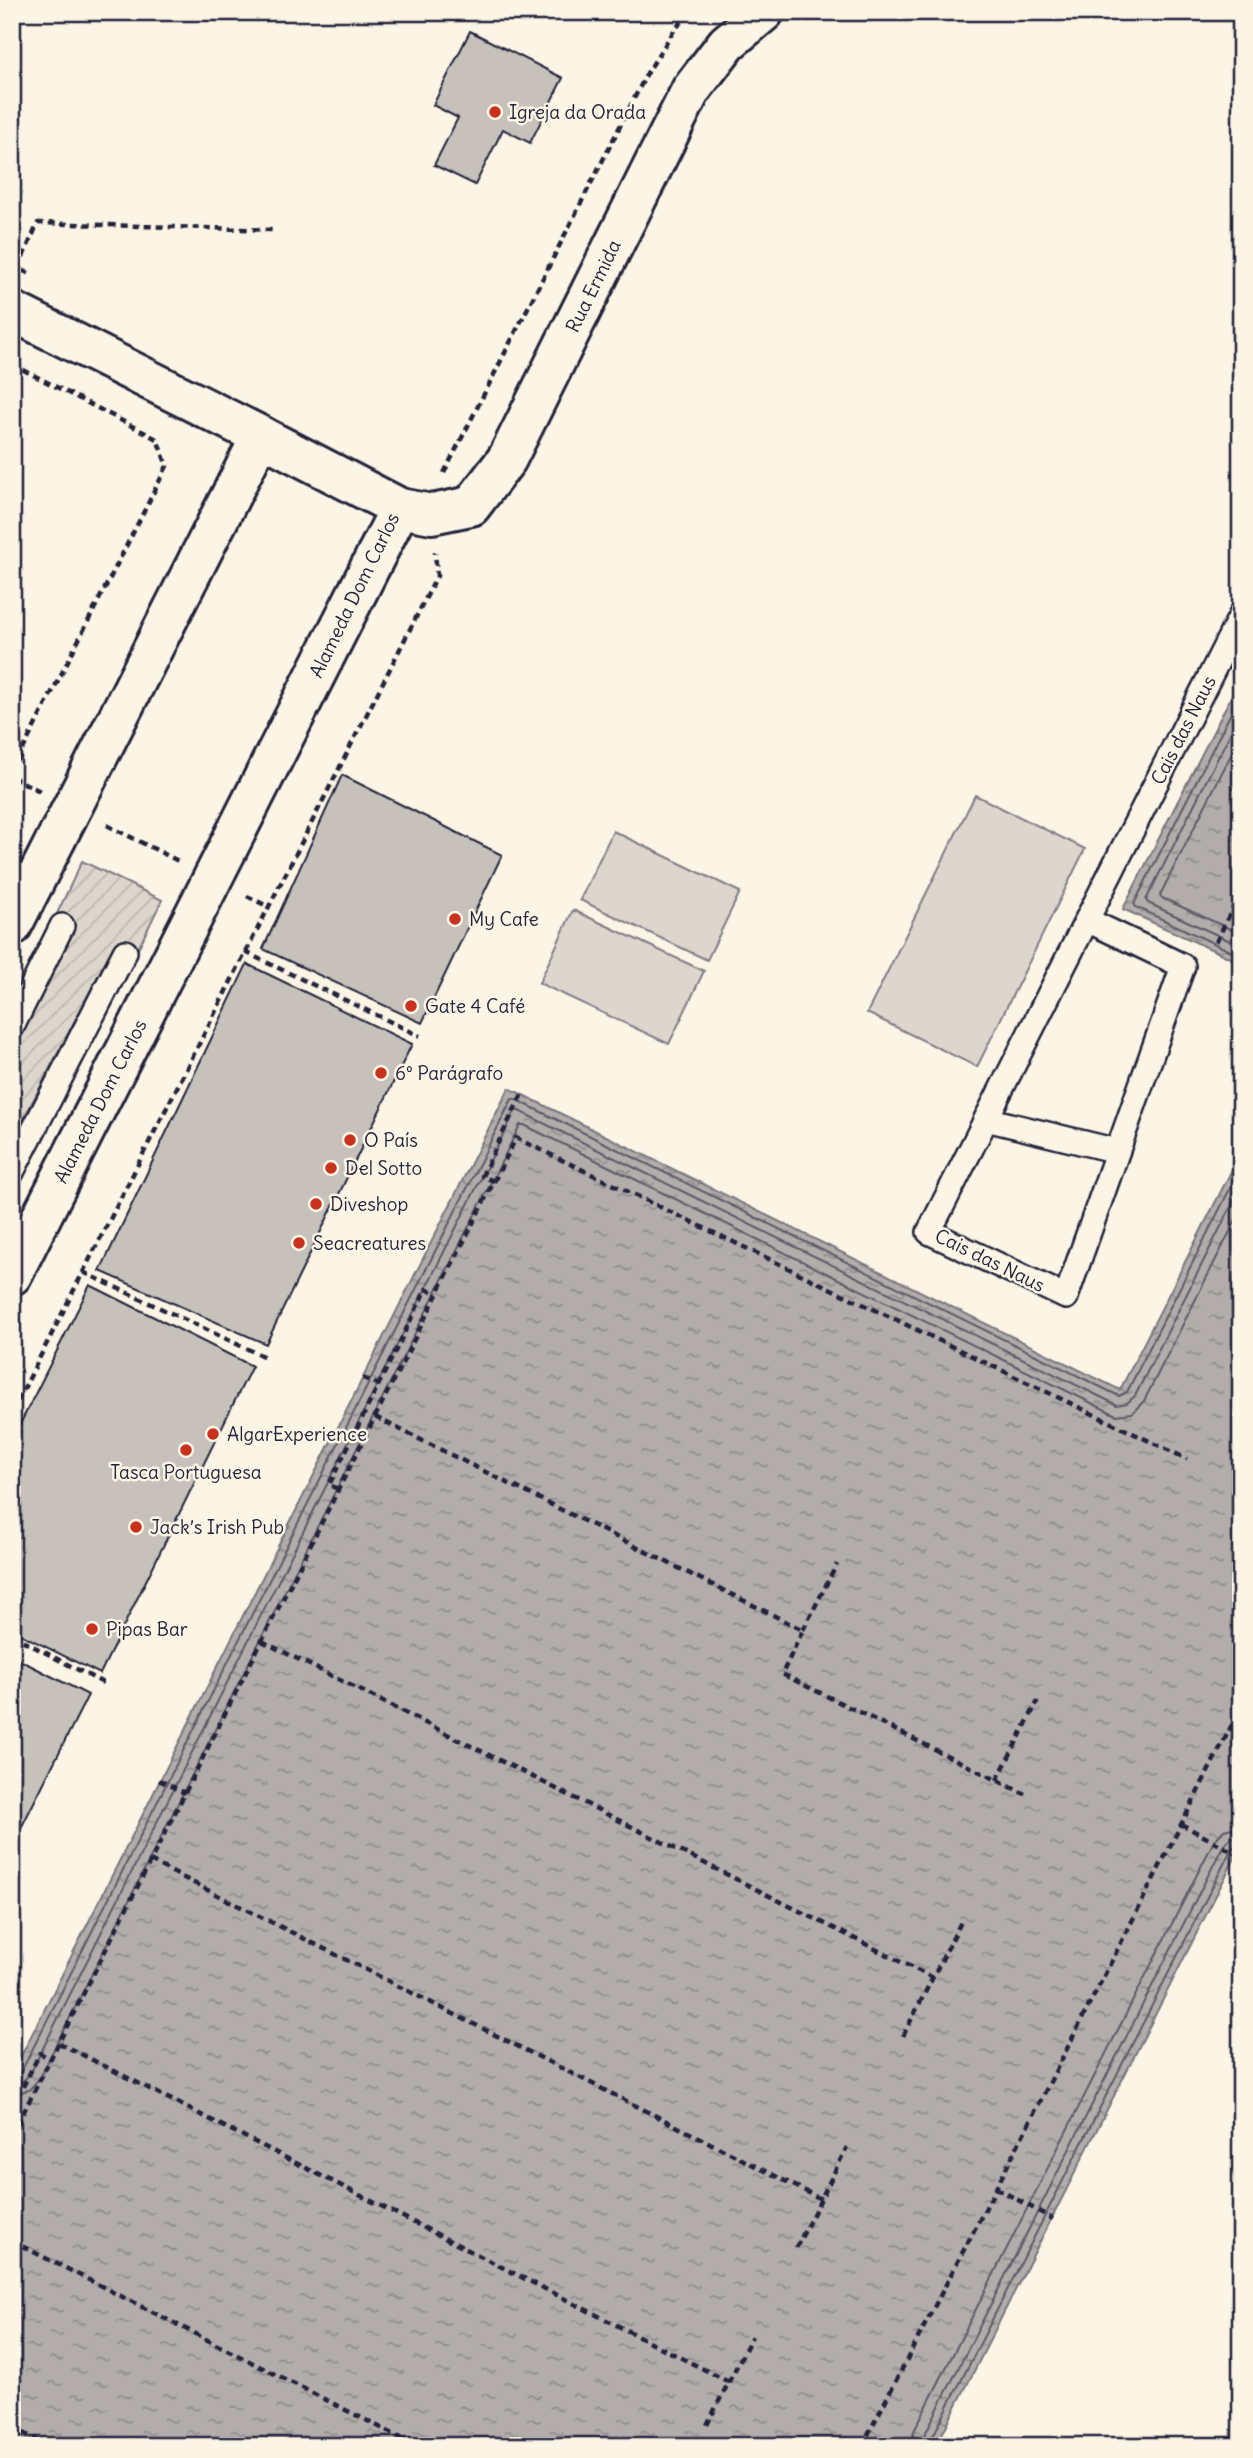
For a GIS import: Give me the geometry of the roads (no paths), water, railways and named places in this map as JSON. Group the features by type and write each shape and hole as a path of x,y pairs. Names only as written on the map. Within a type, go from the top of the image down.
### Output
{"street":[{"name":"Rua Ermida","path":"416,511 471,506 507,459 691,90 727,43 764,12"},
{"name":"Alameda Dom Carlos","path":"12,312 416,511 212,878 12,1275"},
{"path":"12,926 261,436"}],"lane":[{"name":"Cais das Naus","path":"1087,920 1183,966 1066,1297 929,1232 1241,615"},
{"path":"12,1027 62,926"},
{"path":"12,1172 125,953"},
{"path":"986,1119 1117,1152"}],"water":[{"path":"1241,677 1241,963 1123,909"},
{"path":"509,1088 1120,1390 1241,1152 1241,1846 936,2446 12,2446 12,2074"}],"place":[{"name":"Igreja da Orada","path":"495,112"},
{"name":"My Cafe","path":"455,919"},
{"name":"Gate 4 Café","path":"411,1006"},
{"name":"6º Parágrafo","path":"381,1073"},
{"name":"O País","path":"350,1140"},
{"name":"Del Sotto","path":"331,1168"},
{"name":"Diveshop","path":"316,1204"},
{"name":"Seacreatures","path":"299,1243"},
{"name":"AlgarExperience","path":"213,1434"},
{"name":"Tasca Portuguesa","path":"186,1450"},
{"name":"Jack’s Irish Pub","path":"136,1527"},
{"name":"Pipas Bar","path":"92,1629"}]}
